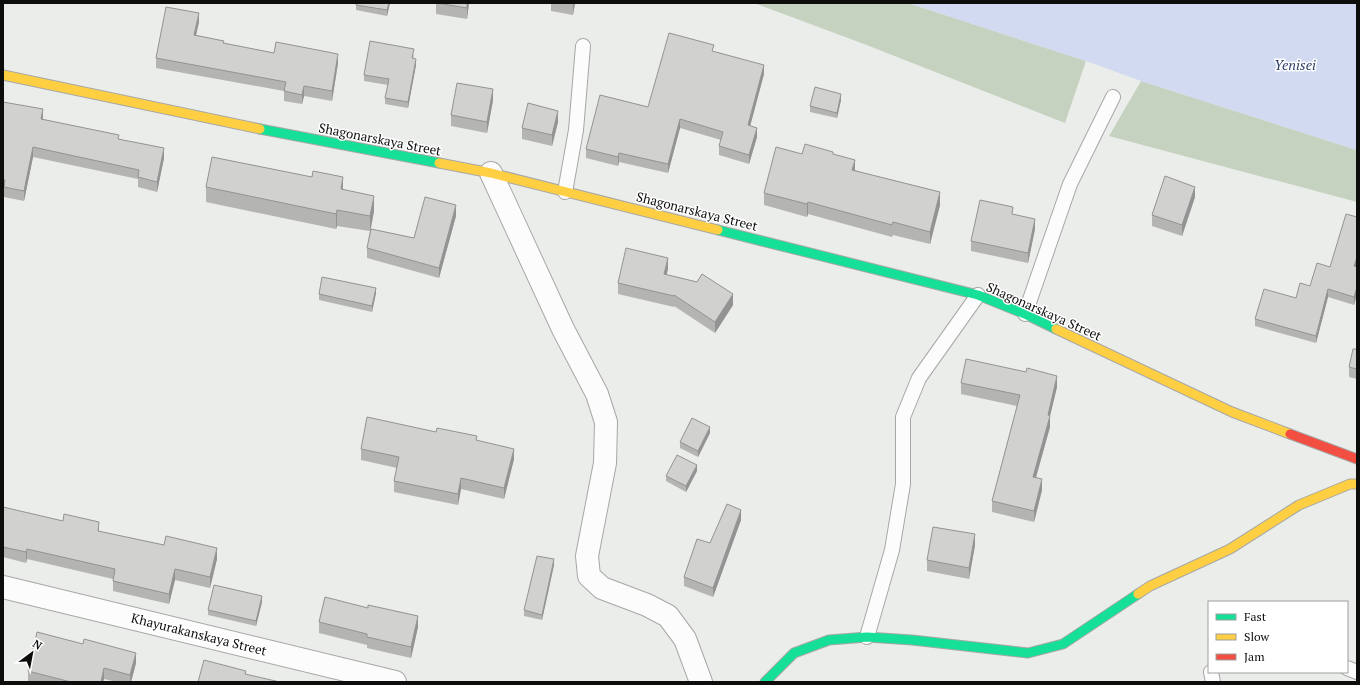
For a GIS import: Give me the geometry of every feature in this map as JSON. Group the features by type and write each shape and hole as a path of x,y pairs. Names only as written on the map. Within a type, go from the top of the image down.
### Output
{"street":[{"name":"Shagonarskaya Street","path":"3,76 309,139 491,173 978,296 1025,314 1232,412 1357,459"},
{"path":"491,173 563,329 597,394 606,422 605,463 587,556 589,576 602,588 668,616 685,639 701,682"},
{"path":"765,682 794,653 829,640 867,637 912,640 1028,653 1063,644 1150,586 1230,549 1299,505 1350,484 1357,484"},
{"name":"Khayurakanskaya Street","path":"3,587 395,682"}],"lane":[{"path":"566,192 576,130 583,46"},
{"path":"1025,314 1070,184 1113,97"},
{"path":"867,637 892,550 902,491 903,417 919,378 978,296"}],"green space":[{"path":"754,3 908,3 1086,61 1065,123 864,44"},
{"path":"1141,81 1357,150 1357,202 1109,136"}],"water":[{"name":"Yenisei","path":"908,3 1357,3 1357,150 1141,81 1086,61"}],"building":[{"path":"356,3 389,3 387,10 356,5"},
{"path":"437,3 467,3 467,8"},
{"path":"166,7 199,13 194,35 224,41 223,43 274,53 276,42 338,54 332,91 304,86 302,95 284,91 286,82 156,58"},
{"path":"669,33 714,45 712,51 764,65 748,125 757,128 749,155 719,146 723,132 680,119 668,164 619,153 618,157 586,149 600,95 648,107"},
{"path":"370,41 414,49 412,58 416,59 408,102 385,98 389,79 364,75"},
{"path":"457,83 493,89 487,122 451,115"},
{"path":"815,87 841,94 837,113 810,106"},
{"path":"3,102 43,109 41,119 119,135 118,139 164,148 157,182 138,177 139,170 33,147 24,191 4,187"},
{"path":"528,103 558,111 552,135 522,128"},
{"path":"805,144 855,160 852,170 940,192 930,232 893,222 892,225 808,202 807,204 764,193 776,147 802,154"},
{"path":"212,157 312,177 313,171 343,177 341,189 374,196 370,216 337,210 336,214 206,187"},
{"path":"1165,176 1195,187 1182,225 1152,215"},
{"path":"425,197 456,205 439,268 367,248 371,229 414,238"},
{"path":"980,200 1013,207 1012,214 1035,219 1028,253 971,241"},
{"path":"1346,214 1357,217 1357,257 1354,266 1357,267 1357,287 1354,297 1328,289 1316,336 1255,319 1264,289 1296,298 1300,283 1310,286 1317,263 1330,267"},
{"path":"626,248 668,258 664,274 697,282 702,274 733,294 715,322 674,295 618,283"},
{"path":"322,277 376,288 372,306 319,294"},
{"path":"1353,349 1357,349 1357,369 1349,367"},
{"path":"966,359 1026,372 1027,368 1057,376 1048,415 1050,416 1033,477 1042,479 1034,511 992,501 1020,395 961,383"},
{"path":"367,417 436,432 437,428 477,436 476,440 514,449 504,488 461,478 458,494 394,481 399,457 361,449"},
{"path":"692,418 710,427 698,451 680,442"},
{"path":"677,455 697,465 686,486 666,476"},
{"path":"727,504 741,510 713,588 684,577 697,539 710,543"},
{"path":"3,507 63,521 64,514 99,522 98,531 164,545 166,536 217,548 210,577 175,569 169,594 113,581 115,569 27,549 26,552 3,547"},
{"path":"933,527 975,534 969,568 927,560"},
{"path":"537,556 554,559 542,615 524,610"},
{"path":"214,585 262,596 256,621 208,610"},
{"path":"325,597 368,608 368,605 418,616 411,647 367,637 367,634 319,622"},
{"path":"37,632 83,644 84,639 136,653 130,675 104,668 101,682 71,682 28,671"},
{"path":"204,660 246,671 245,674 280,682 198,682"}],"traffic: fast":[{"path":"260,129 439,163"},
{"path":"718,230 978,295 1025,314 1056,329"},
{"path":"765,682 794,653 829,640 867,637 912,640 1028,653 1063,644 1138,594"}],"traffic: slow":[{"path":"3,75 260,129"},
{"path":"439,163 491,173 718,230"},
{"path":"1056,329 1232,412 1290,434"},
{"path":"1138,594 1150,586 1230,549 1299,505 1350,484 1357,484"}],"traffic: jam":[{"path":"1290,434 1357,459"}]}
